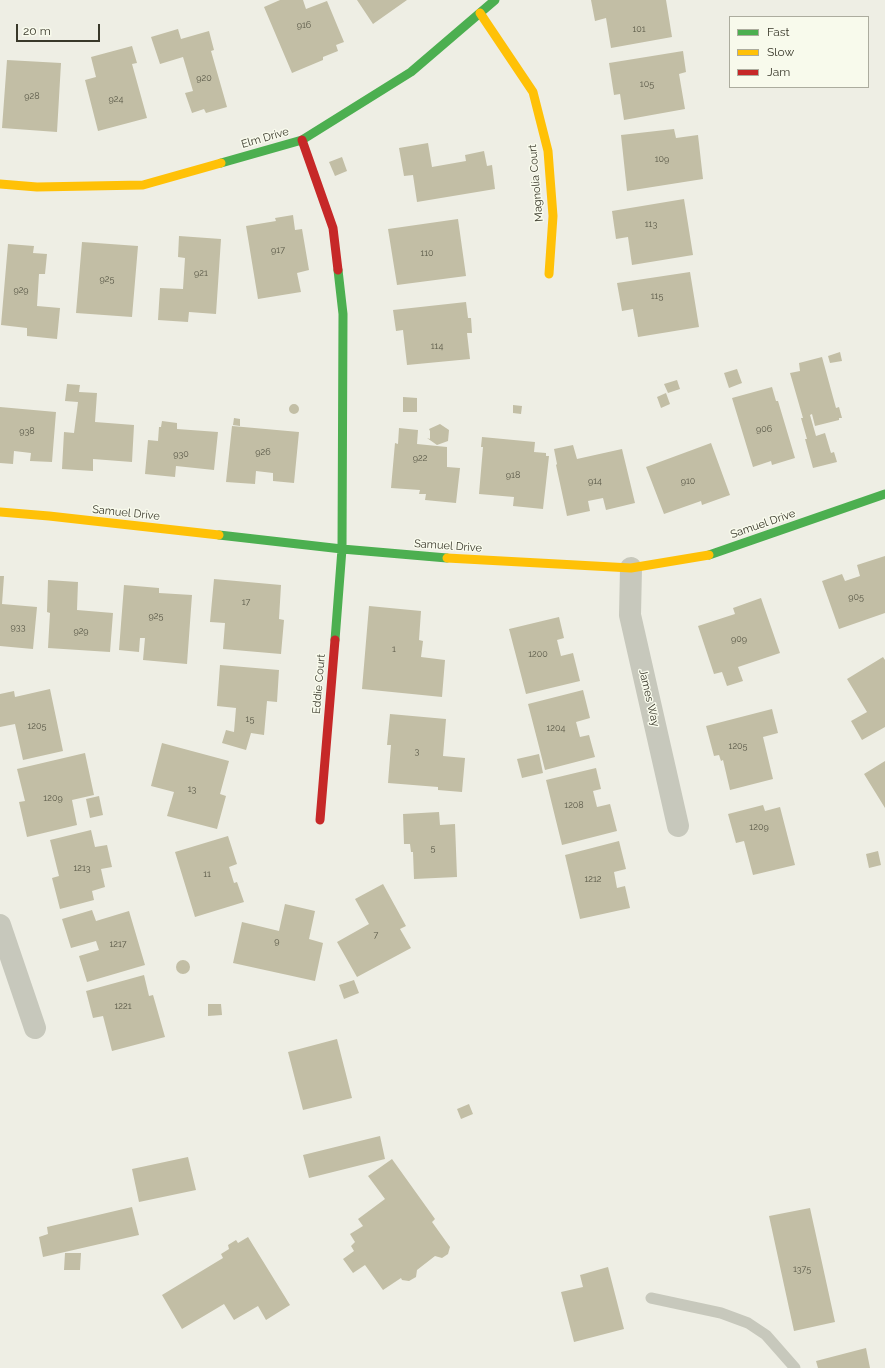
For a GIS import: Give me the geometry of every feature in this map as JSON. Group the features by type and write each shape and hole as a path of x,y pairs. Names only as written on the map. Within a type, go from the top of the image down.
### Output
{"street":[{"name":"Elm Drive","path":"0,184 37,187 143,185 302,140 411,72 495,0"},
{"name":"Magnolia Court","path":"480,13 533,92 548,151 552,216 549,274"},
{"name":"Eddie Court","path":"302,140 333,228 343,314 342,549 320,820"},
{"name":"Samuel Drive","path":"0,512 49,516 342,549 446,558 631,568 705,556 885,494"},
{"name":"James Way","path":"631,568 630,615 678,826"},
{"path":"0,925 35,1028"}],"lane":[{"path":"650,1298 722,1313 748,1323 766,1335 795,1368"}],"building":[{"path":"280,0 303,0 306,9 327,1 344,42 336,45 338,51 323,57 323,60 292,73 264,7"},
{"path":"357,0 407,0 373,24"},
{"path":"591,0 666,0 672,37 611,48 606,18 595,21"},
{"path":"178,29 181,39 209,31 214,50 211,51 227,107 206,113 204,109 192,113 185,93 193,91 183,57 160,64 151,37"},
{"path":"132,46 137,63 132,64 147,118 98,131 85,80 96,77 91,57"},
{"path":"683,51 686,72 679,74 685,109 624,120 620,94 614,95 609,63"},
{"path":"7,60 61,63 57,132 2,128"},
{"path":"674,129 676,138 698,135 703,179 627,191 621,135"},
{"path":"428,143 432,167 466,161 465,155 484,151 487,166 492,165 495,189 417,202 413,175 404,176 399,148"},
{"path":"342,157 347,171 335,176 329,162"},
{"path":"684,199 693,255 632,265 628,237 616,239 612,211"},
{"path":"293,215 295,230 302,229 309,270 297,273 301,292 258,299 246,226 276,221 275,218"},
{"path":"458,219 466,276 397,285 388,229"},
{"path":"179,236 221,239 216,314 189,312 188,322 158,320 160,288 183,289 185,258 178,257"},
{"path":"82,242 138,246 132,317 76,313"},
{"path":"8,244 34,246 33,253 47,254 45,274 39,274 37,306 60,308 57,339 27,336 27,328 1,325"},
{"path":"690,272 699,327 638,337 633,309 622,311 617,283"},
{"path":"466,302 468,318 471,318 472,333 467,333 470,359 407,365 403,330 396,331 393,310"},
{"path":"840,352 842,361 830,363 828,356"},
{"path":"822,357 836,408 839,407 842,418 815,426 812,414 810,415 816,436 825,433 831,453 834,452 837,462 813,468 805,439 807,439 801,418 803,418 790,373 800,371 799,363"},
{"path":"737,369 742,383 729,388 724,373"},
{"path":"677,380 680,389 668,393 664,384"},
{"path":"67,384 80,385 79,392 97,393 95,422 134,425 132,462 93,459 93,471 62,469 64,432 74,433 78,402 65,401"},
{"path":"772,387 776,401 778,401 795,458 772,465 771,461 753,467 732,398"},
{"path":"666,393 670,404 661,408 657,397"},
{"path":"403,397 417,398 417,412 403,412"},
{"path":"292,404 296,404 298,405 298,413 292,414 289,411 289,407"},
{"path":"513,405 522,406 521,414 513,413"},
{"path":"0,407 56,412 52,462 30,461 31,453 14,451 13,464 0,463"},
{"path":"234,418 240,419 240,426 233,425"},
{"path":"162,421 177,423 177,429 218,432 214,470 176,466 175,477 145,474 148,440 158,441 159,427 161,427"},
{"path":"440,424 449,430 448,441 437,445 427,438 430,439 429,429"},
{"path":"232,426 299,432 294,483 273,481 273,473 256,471 255,484 226,482"},
{"path":"399,428 418,430 417,444 447,447 447,467 460,468 456,503 425,500 426,494 419,494 420,490 391,488 395,443 398,444"},
{"path":"482,437 535,442 534,452 546,453 546,456 549,456 543,509 513,506 514,497 479,494 483,447 481,447"},
{"path":"711,443 730,495 702,505 701,501 664,514 646,467"},
{"path":"573,445 577,459 622,449 635,503 606,510 603,498 588,501 590,511 567,516 554,449"},
{"path":"885,556 885,613 839,629 822,581 842,574 845,581 860,576 857,565"},
{"path":"0,576 4,576 2,604 37,607 33,649 0,646"},
{"path":"214,579 281,585 279,619 284,620 281,654 223,649 225,623 210,622"},
{"path":"48,580 78,582 77,610 113,613 110,652 48,648 50,613 47,612"},
{"path":"124,585 159,588 159,593 192,595 187,664 143,660 145,638 140,638 139,652 119,650"},
{"path":"761,598 780,653 738,667 743,681 727,686 722,672 714,674 698,626 735,614 733,608"},
{"path":"369,606 421,611 419,640 423,641 421,657 445,660 442,697 362,689"},
{"path":"559,617 564,638 557,640 561,656 573,653 580,681 526,694 509,629"},
{"path":"883,657 885,660 885,727 862,740 851,721 867,712 847,679"},
{"path":"220,665 279,670 277,702 267,701 264,735 251,733 246,750 222,743 226,730 234,732 236,708 217,706"},
{"path":"50,689 63,751 23,760 15,724 0,727 0,694 14,691 15,697"},
{"path":"583,690 590,718 576,722 580,737 589,735 595,757 545,770 528,704"},
{"path":"772,709 778,733 763,737 773,779 730,790 723,760 721,761 719,755 714,756 706,726"},
{"path":"390,714 446,719 443,756 465,758 462,792 438,790 438,787 388,783 391,745 387,745"},
{"path":"162,743 229,761 220,794 226,796 217,829 167,816 174,792 151,786"},
{"path":"85,753 94,795 72,800 77,825 27,837 19,802 25,801 17,769"},
{"path":"539,754 543,773 522,778 517,759"},
{"path":"885,761 885,808 864,774"},
{"path":"596,768 601,789 593,791 597,807 610,804 617,831 562,845 546,780"},
{"path":"99,796 103,815 90,818 86,799"},
{"path":"763,805 765,811 780,807 795,865 753,875 744,841 736,843 728,814"},
{"path":"439,812 440,825 455,824 457,877 414,879 413,852 411,852 410,844 404,844 403,814"},
{"path":"91,830 95,847 107,845 112,867 101,869 105,887 92,891 94,900 60,909 52,878 59,876 50,840"},
{"path":"228,836 237,864 229,867 234,883 237,882 244,902 195,917 175,852"},
{"path":"619,841 626,869 614,872 617,888 625,886 630,908 580,919 565,855"},
{"path":"878,851 881,865 869,868 866,854"},
{"path":"383,884 406,926 400,929 411,948 357,977 337,942 369,924 355,899"},
{"path":"285,904 315,911 309,939 323,943 315,981 233,963 242,922 279,931"},
{"path":"92,910 96,921 129,911 145,965 87,982 79,956 99,950 96,941 71,948 62,919"},
{"path":"183,960 188,962 190,967 188,972 183,974 178,972 176,967 178,962"},
{"path":"144,975 149,996 153,995 165,1037 112,1051 103,1016 93,1018 86,991"},
{"path":"354,980 359,993 344,999 339,985"},
{"path":"208,1004 221,1004 222,1015 208,1016"},
{"path":"337,1039 352,1098 303,1110 288,1052"},
{"path":"469,1104 473,1114 461,1119 457,1109"},
{"path":"380,1136 385,1159 309,1178 303,1155"},
{"path":"188,1157 196,1190 139,1202 132,1169"},
{"path":"392,1159 435,1219 432,1222 450,1247 448,1254 442,1258 435,1256 417,1270 416,1277 409,1281 402,1280 401,1278 383,1290 365,1265 353,1273 343,1259 354,1251 351,1246 355,1242 350,1234 363,1226 358,1219 385,1199 368,1176"},
{"path":"132,1207 139,1235 43,1257 39,1237 48,1234 47,1227"},
{"path":"810,1208 835,1322 794,1331 769,1216"},
{"path":"248,1237 290,1305 266,1320 258,1306 234,1320 224,1304 182,1329 162,1295 223,1258 221,1254 229,1249 228,1245 236,1240 238,1243"},
{"path":"65,1253 81,1253 80,1270 64,1270"},
{"path":"608,1267 624,1329 574,1342 561,1292 583,1287 580,1275"},
{"path":"866,1348 870,1368 818,1368 816,1361"}],"traffic: fast":[{"path":"221,163 302,140 411,72 495,0"},
{"path":"335,640 342,549 343,314 338,270"},
{"path":"709,555 885,494"},
{"path":"219,535 342,549 447,558"}],"traffic: slow":[{"path":"480,13 533,92 548,151 553,216 549,274"},
{"path":"0,184 37,187 143,185 221,163"},
{"path":"0,512 219,535"},
{"path":"447,558 631,568 709,555"}],"traffic: jam":[{"path":"302,140 333,228 338,270"},
{"path":"320,820 335,640"}]}
